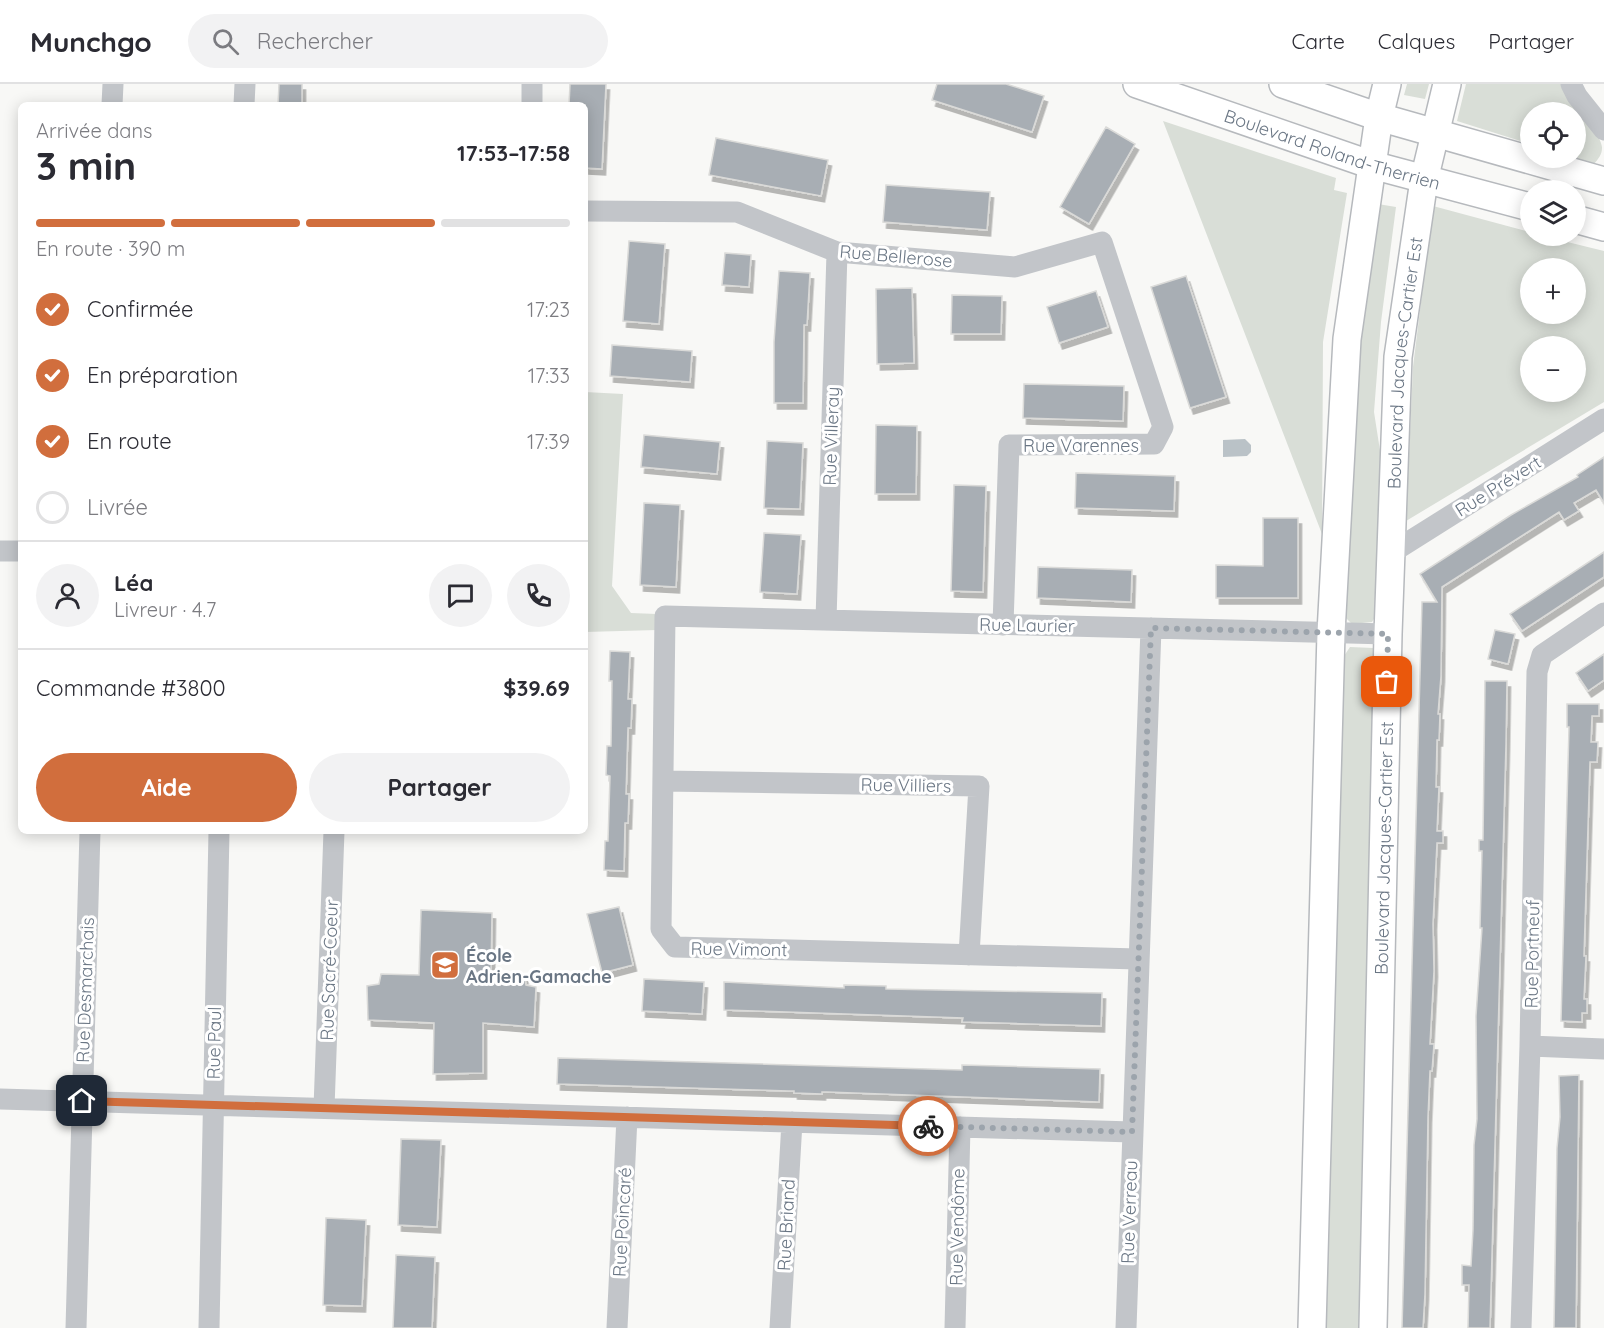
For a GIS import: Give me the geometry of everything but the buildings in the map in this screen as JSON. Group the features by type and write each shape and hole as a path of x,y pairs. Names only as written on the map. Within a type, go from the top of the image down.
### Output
{"main road":[{"name":"Boulevard Roland-Therrien","path":"1137,84 1372,165 1520,204"},
{"path":"1283,84 1379,117 1603,178"},
{"path":"1312,1328 1331,633 1347,339 1379,117 1387,84"},
{"name":"Boulevard Jacques-Cartier Est","path":"1373,1328 1388,634 1398,357 1424,180 1447,84"},
{"path":"1586,222 1604,227"}],"street":[{"path":"112,102 113,84"},
{"path":"244,102 245,84"},
{"path":"532,84 532,102"},
{"path":"1570,84 1604,130"},
{"name":"Rue Bellerose","path":"588,211 737,212 837,252 1015,267 1102,242"},
{"name":"Rue Varennes","path":"1004,625 1009,445 1154,444 1164,427 1102,242"},
{"name":"Rue Villeray","path":"826,621 837,252"},
{"name":"Rue Prévert","path":"1391,553 1604,419"},
{"path":"0,551 18,551"},
{"name":"Rue Portneuf","path":"1521,1328 1530,1046 1537,672 1542,655 1604,613"},
{"name":"Rue Laurier","path":"665,616 1388,634"},
{"name":"Rue Vimont","path":"665,616 661,929 675,947 1138,959"},
{"name":"Rue Verreau","path":"1126,1328 1151,628"},
{"name":"Rue Villiers","path":"663,781 979,786 969,955"},
{"name":"Rue Desmarchais","path":"76,1328 90,834"},
{"name":"Rue Paul","path":"209,1328 219,834"},
{"name":"Rue Sacré-Coeur","path":"324,1108 334,834"},
{"path":"1530,1046 1604,1049"},
{"path":"0,1099 1132,1132"},
{"name":"Rue Poincaré","path":"617,1328 627,1117"},
{"name":"Rue Briand","path":"780,1328 792,1122"},
{"name":"Rue Vendôme","path":"955,1328 960,1126"}],"shaded area":[{"path":"1407,84 1429,84 1425,99 1404,95"},
{"path":"1466,84 1563,84 1576,102 1520,102 1520,141 1457,121"},
{"path":"1586,116 1602,148 1600,157 1594,164 1586,162"},
{"path":"1163,121 1336,178 1334,190 1347,193 1323,342 1322,534"},
{"path":"1378,204 1396,207 1381,322 1374,412 1381,457 1377,614 1372,622 1352,624 1345,617 1354,419 1361,340"},
{"path":"1433,206 1520,229 1520,246 1584,246 1604,251 1604,402 1406,521 1413,367"},
{"path":"588,392 623,394 612,586 631,613 657,614 657,630 588,632"},
{"path":"1245,439 1251,445 1251,452 1247,456 1223,457 1223,440"},
{"path":"1350,647 1373,648 1379,657 1360,1328 1325,1328 1342,659"}],"way so far":[{"path":"928,1126 1132,1132 1151,628 1388,634 1387,682"}],"place":[{"name":"École Adrien-Gamache","path":"445,965"}],"route":[{"path":"82,1101 928,1126"}]}
